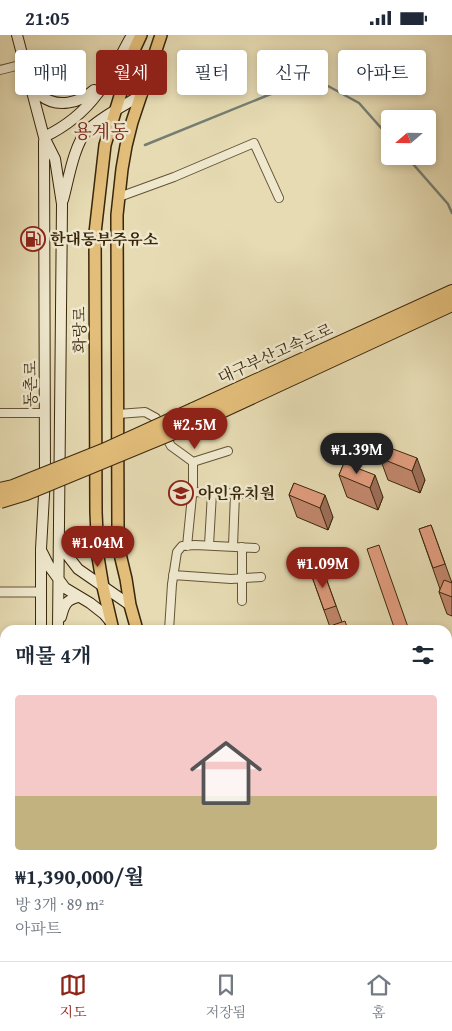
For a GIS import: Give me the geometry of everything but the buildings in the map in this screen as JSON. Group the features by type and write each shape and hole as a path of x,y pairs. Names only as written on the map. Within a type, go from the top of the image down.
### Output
{"highway":[{"name":"대구부산고속도로","path":"0,491 193,417 452,292"},
{"name":"대구부산고속도로","path":"0,501 26,493 452,303"}],"main road":[{"path":"17,35 21,50"},
{"path":"123,50 132,35"},
{"name":"화랑로","path":"112,625 98,557 96,512 95,233 105,145 134,50 141,35"},
{"path":"156,50 161,35"},
{"path":"40,95 63,103 87,97 96,88"},
{"path":"32,95 44,137 55,159 62,204 58,625"},
{"path":"44,137 61,129 74,119 97,95"},
{"path":"62,204 76,149 86,131 116,109 141,95"},
{"path":"136,625 120,554 118,529 117,215 126,146 132,121 142,95"},
{"name":"동촌로","path":"41,625 41,549 45,477 44,137"},
{"path":"58,539 78,569 130,605"},
{"path":"41,549 49,566 65,588 104,614 112,625"},
{"path":"41,591 58,591"},
{"path":"59,625 67,603 70,599 78,597"}],"street":[{"path":"0,70 15,66"},
{"path":"119,197 174,177 254,143 279,198"},
{"path":"0,413 45,413"},
{"path":"118,414 145,413 156,418 171,446 193,462"},
{"path":"193,462 228,451"},
{"path":"187,546 193,462"},
{"path":"192,492 249,495"},
{"path":"209,545 212,493"},
{"path":"233,546 235,494"},
{"path":"169,625 173,575 177,552 182,546 209,545 256,548"},
{"path":"242,547 242,601"},
{"path":"173,575 231,579 261,577"},
{"path":"0,592 41,591"}],"waterway":[{"path":"145,145 288,87 313,84 328,86 359,103 381,128"},
{"path":"414,165 448,204 452,213"}],"place":[{"name":"한대동부주유소","path":"33,239"},
{"name":"아인유치원","path":"181,493"}],"district":[{"name":"용계동","path":"101,131"}]}
